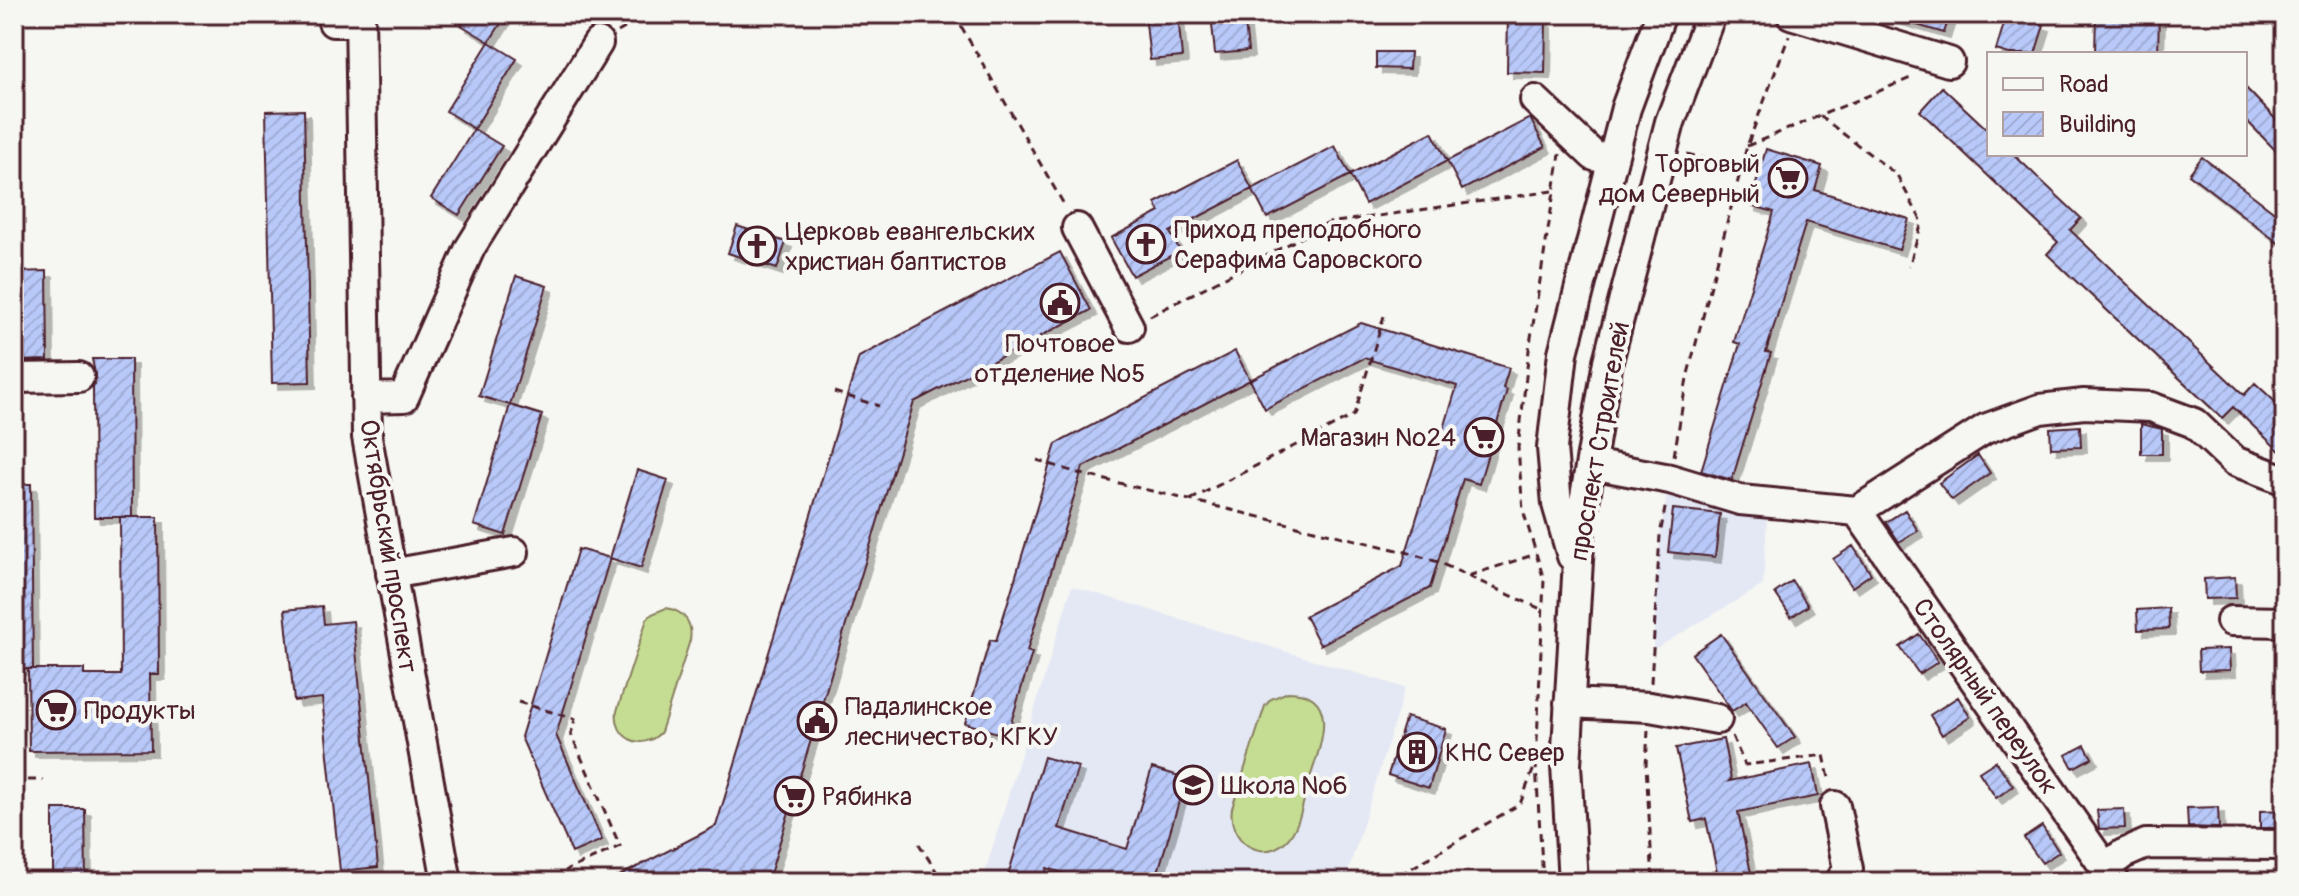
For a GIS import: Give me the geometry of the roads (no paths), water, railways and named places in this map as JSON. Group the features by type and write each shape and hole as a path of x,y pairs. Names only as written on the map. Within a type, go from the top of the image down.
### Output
{"street":[{"path":"1577,574 1557,504 1552,448 1563,353 1626,108 1661,14"},
{"name":"проспект Строителей","path":"1573,882 1566,765 1580,526 1608,361 1670,122 1711,14"},
{"path":"1794,15 1949,62"},
{"name":"Октябрьский проспект","path":"351,20 372,519 391,574 447,882"},
{"path":"366,398 404,397 470,248 598,43"},
{"path":"1535,100 1594,156 1612,160"},
{"path":"1077,228 1129,327"},
{"path":"14,378 79,377"},
{"path":"1591,464 1670,479 1740,500 1857,511 1985,429 2040,409 2084,404 2151,407 2194,423 2234,461 2285,480"},
{"name":"Столярный переулок","path":"1857,511 2111,875"},
{"path":"391,574 514,552"},
{"path":"2231,621 2285,622"},
{"path":"1569,703 1650,707 1717,719"},
{"path":"1835,806 1848,869 1840,882"},
{"path":"2111,875 2123,854 2146,844 2285,845"}],"place":[{"name":"Торговый дом Северный","path":"1788,178"},
{"name":"Приход преподобного Серафима Саровского","path":"1146,244"},
{"name":"Церковь евангельских христиан баптистов","path":"757,246"},
{"name":"Почтовое отделение №5","path":"1060,303"},
{"name":"Магазин №24","path":"1484,437"},
{"name":"Продукты","path":"56,710"},
{"name":"Падалинское лесничество, КГКУ","path":"817,721"},
{"name":"КНС Север","path":"1417,752"},
{"name":"Школа №6","path":"1193,785"},
{"name":"Рябинка","path":"794,796"}]}
